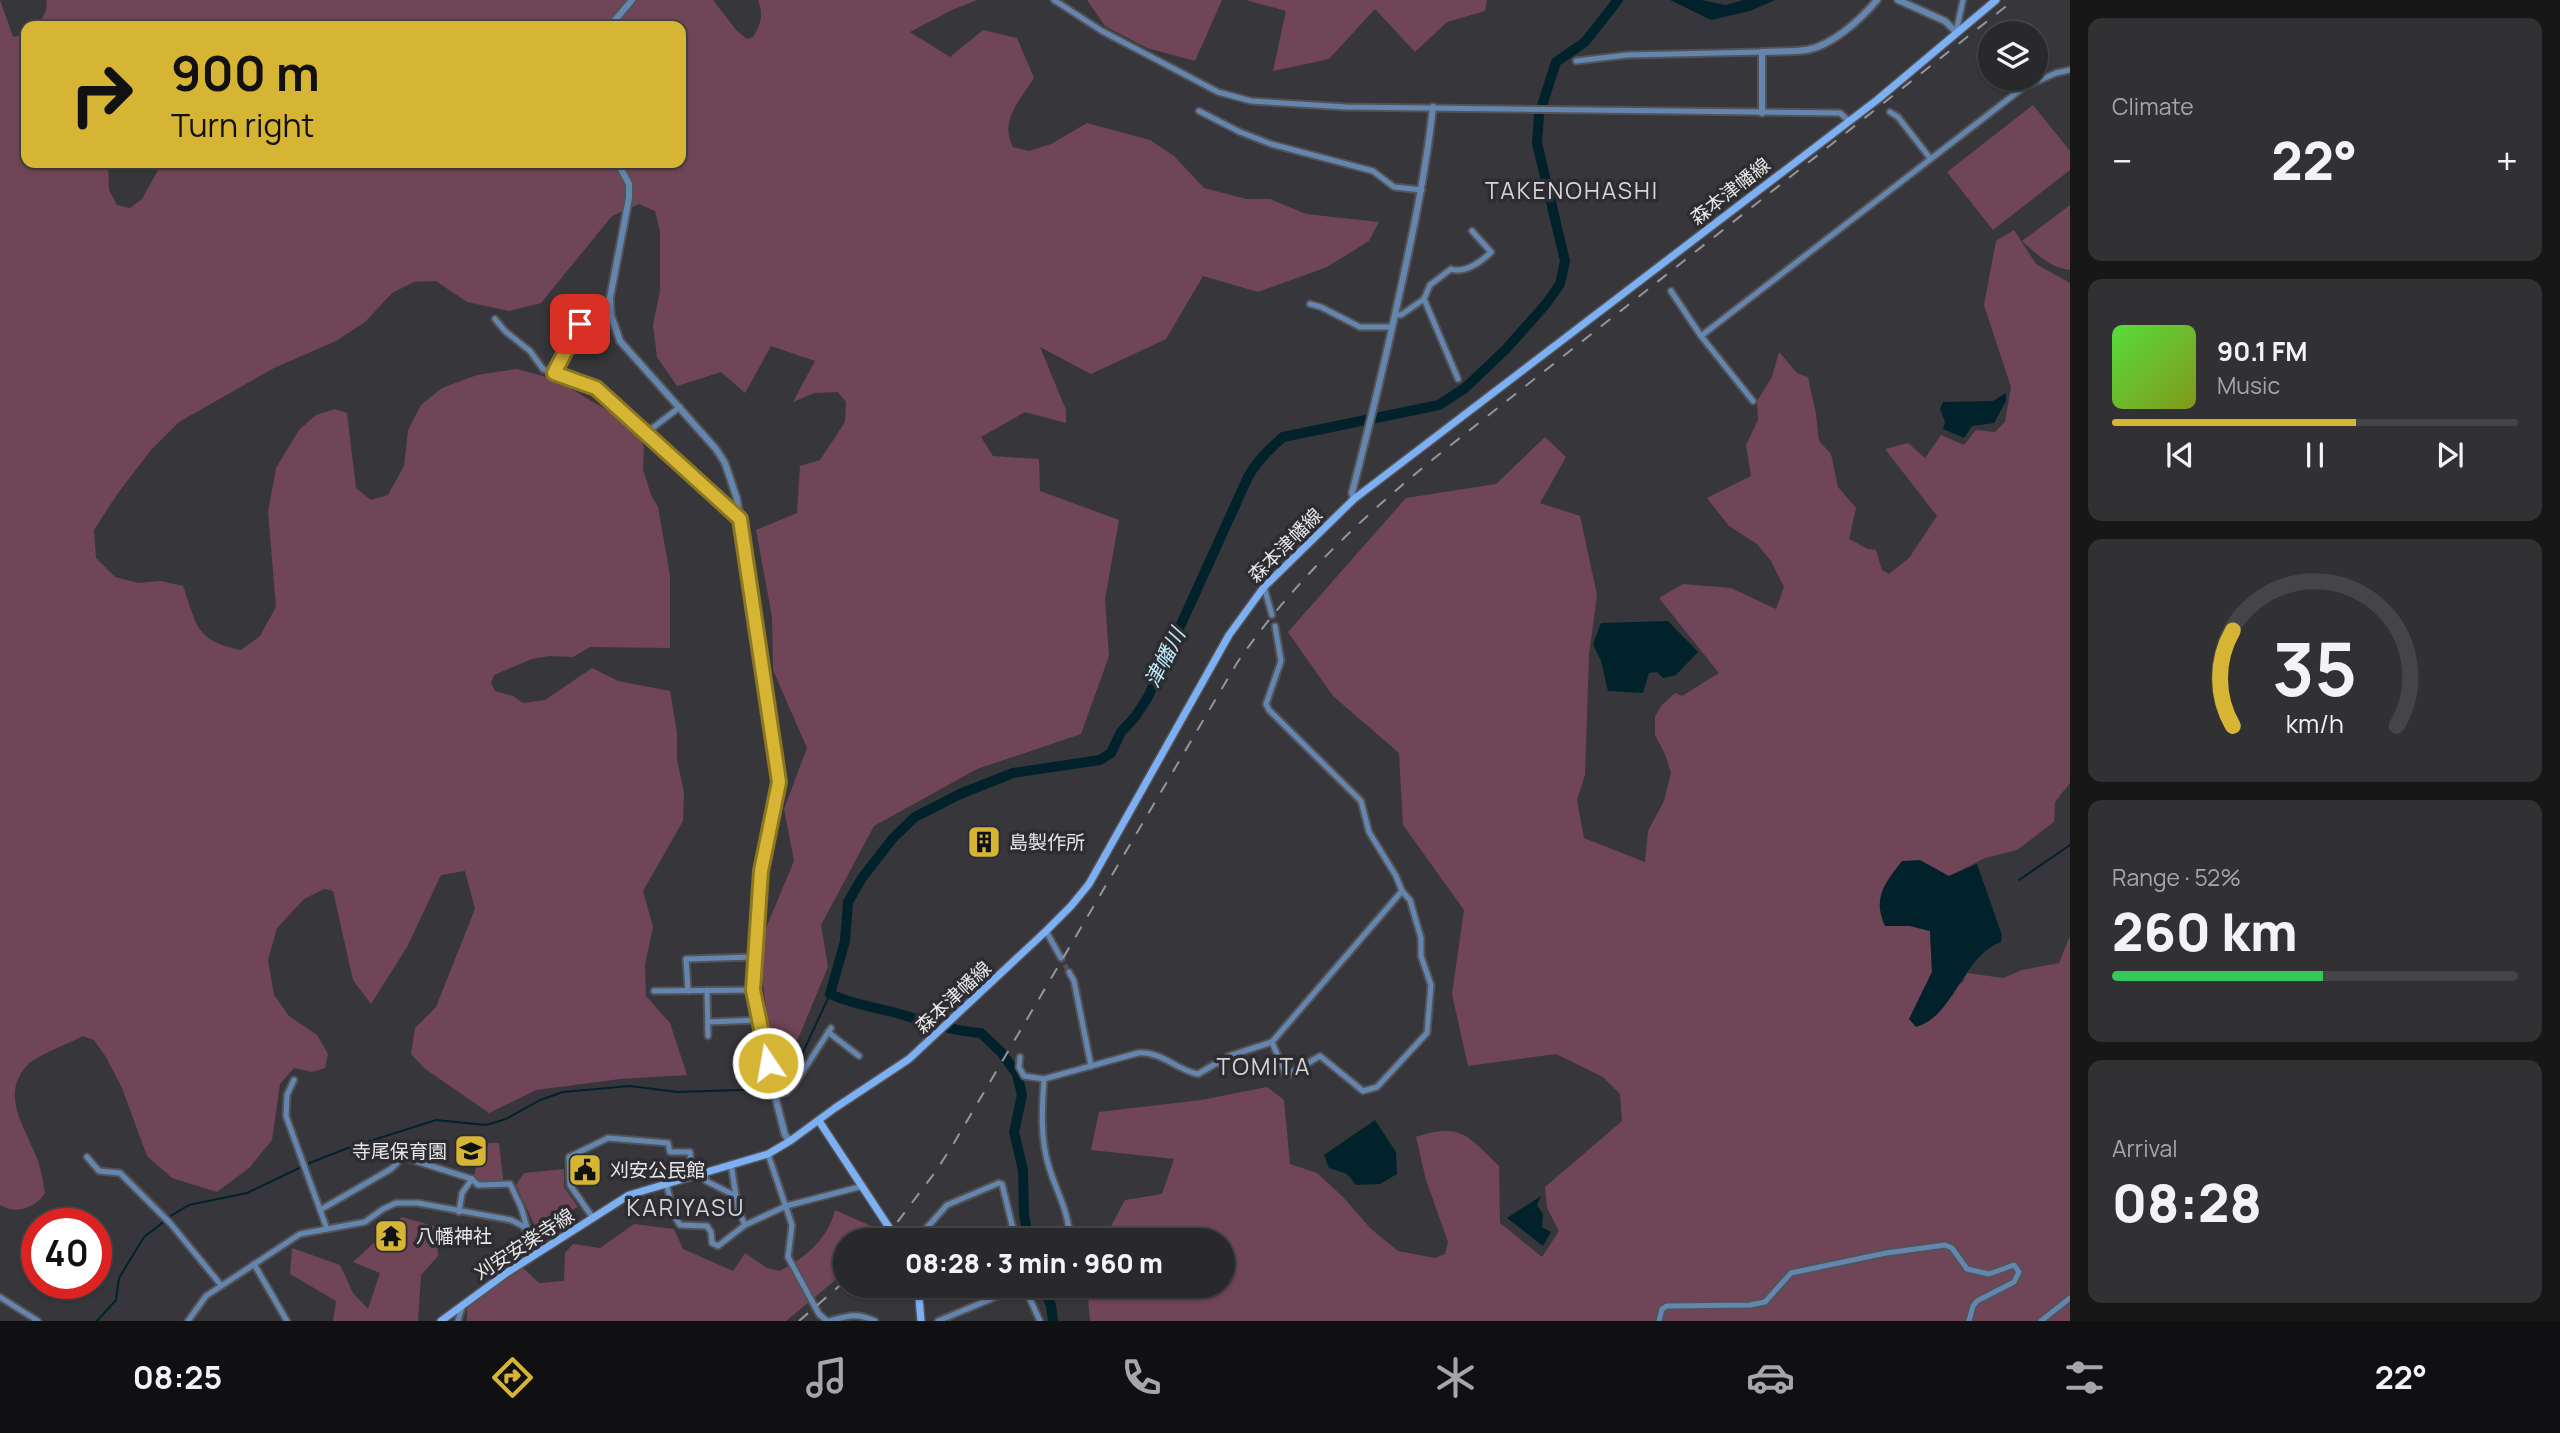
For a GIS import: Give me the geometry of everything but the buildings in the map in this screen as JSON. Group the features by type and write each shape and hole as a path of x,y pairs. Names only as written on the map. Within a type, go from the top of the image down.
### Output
{"main road":[{"name":"森本津幡線","path":"819,1121 909,1059 1071,906 1089,884 1229,635 1264,587 1354,499 1877,100 1996,0"},
{"name":"刈安安楽寺線","path":"441,1321 541,1251 629,1195 768,1154 819,1121"},
{"path":"819,1121 890,1228"},
{"path":"919,1298 920,1321"}],"street":[{"path":"614,21 632,0"},
{"path":"1054,0 1102,31 1218,92 1251,101 1346,107 1840,113 1848,120"},
{"path":"1576,61 1627,55 1807,50 1834,38 1877,0"},
{"path":"1898,0 1945,21 1956,32"},
{"path":"1956,32 1963,0"},
{"path":"1762,52 1762,113"},
{"path":"1701,336 2024,87 2070,70"},
{"path":"1354,499 1352,493 1422,190 1433,107"},
{"path":"1199,111 1271,144 1373,171 1394,187 1422,190"},
{"path":"1890,112 1898,117 1930,158"},
{"path":"621,168 629,184 629,198 610,298 611,315 620,341 680,407 725,463 733,481 740,519 779,782 761,871 753,990 785,1135 790,1141"},
{"path":"1395,315 1401,315 1424,299 1430,285 1451,269 1457,271 1472,267 1492,252 1472,231"},
{"path":"1671,290 1701,336 1753,401"},
{"path":"1424,299 1458,379"},
{"path":"1310,304 1360,327 1392,327"},
{"path":"495,319 505,331 530,351 543,369 596,388 740,519"},
{"path":"554,373 580,324"},
{"path":"646,433 680,407"},
{"path":"1264,587 1272,615"},
{"path":"1272,1042 1285,1073 1289,1074 1320,1056 1363,1091 1377,1087 1427,1033 1431,985 1421,956 1421,938 1410,900 1368,832 1361,802 1266,704 1281,661 1275,626"},
{"path":"1020,1058 1019,1067 1024,1076 1044,1079 1138,1053 1152,1052 1191,1073 1199,1074 1229,1056 1272,1042 1402,891"},
{"path":"1046,931 1061,958"},
{"path":"688,991 686,959 754,957"},
{"path":"1069,972 1074,981 1091,1066"},
{"path":"707,990 708,1036"},
{"path":"654,991 753,990"},
{"path":"708,1021 759,1020"},
{"path":"774,1090 787,1092 794,1085 830,1030 859,1056"},
{"path":"1044,1079 1044,1147 1068,1228"},
{"path":"294,1080 287,1095 286,1116 327,1229"},
{"path":"593,1218 570,1185 569,1157 608,1138 668,1143 670,1152 690,1152 692,1175"},
{"path":"768,1154 792,1225 788,1257 819,1314 828,1321 853,1314 862,1314 875,1321"},
{"path":"87,1157 99,1171 120,1172 169,1222 221,1285"},
{"path":"320,1210 391,1169 403,1157 472,1179 478,1185 510,1184 521,1207 528,1232 541,1251"},
{"path":"731,1164 738,1209 745,1225"},
{"path":"705,1171 706,1181 736,1196"},
{"path":"459,1212 462,1193 472,1179"},
{"path":"666,1182 674,1215 680,1225 707,1226 711,1232 712,1243 716,1245 723,1244 731,1234 745,1225 786,1206 863,1186"},
{"path":"927,1228 947,1205 999,1183 1002,1184 1013,1228"},
{"path":"188,1321 206,1296 300,1234 365,1222 396,1203 418,1203 511,1220 528,1232"},
{"path":"1659,1321 1662,1309 1667,1306 1750,1305 1765,1302 1791,1273 1886,1253 1945,1245 1952,1248 1967,1269 1989,1274 2014,1265 2020,1272 2014,1282 1977,1301 1969,1321"},
{"path":"254,1264 287,1321"},
{"path":"0,1297 38,1321"},
{"path":"938,1321 994,1298"},
{"path":"1029,1298 1040,1321"},
{"path":"2041,1321 2070,1298"},
{"path":"458,1321 463,1304"}],"shaded area":[{"path":"0,0 13,37 21,35 21,168 108,168 109,190 117,205 130,208 142,199 159,168 686,168 686,21 40,21 46,11 46,0 713,0 737,31 747,39 753,37 760,23 761,10 758,0 977,0 910,32 950,57 983,30 1017,38 1034,78 1010,120 1009,137 1013,147 1029,151 1051,144 1087,123 1150,140 1174,156 1204,188 1246,199 1270,199 1306,214 1379,222 1369,241 1327,267 1258,292 1203,276 1166,339 1091,374 1040,347 1066,410 1066,423 1025,412 981,437 993,456 1039,459 1040,491 1119,520 1105,599 1109,656 1081,734 977,769 874,826 821,925 828,967 792,1053 779,1070 773,1063 758,947 794,861 784,809 807,748 773,670 772,617 756,530 797,513 800,466 820,460 845,422 846,402 838,392 814,393 793,402 815,361 771,346 745,393 721,372 677,386 657,357 653,325 660,291 660,231 655,211 639,204 612,216 541,303 509,311 467,302 436,281 414,282 392,293 365,322 336,341 274,368 179,422 151,450 94,530 96,558 115,577 138,583 161,581 183,586 200,630 215,642 241,650 260,636 276,607 268,512 276,468 299,430 316,415 335,409 347,413 356,488 371,500 388,495 404,466 408,430 421,405 442,388 477,375 516,369 555,379 638,429 644,447 643,469 651,495 658,507 670,575 670,648 590,647 573,657 549,656 532,659 494,675 491,683 495,691 513,696 523,703 545,700 592,668 618,681 670,691 677,733 677,760 684,792 683,821 643,891 653,927 645,965 646,996 670,1023 687,1075 620,1079 536,1090 489,1113 424,1068 411,1054 415,1028 436,1007 475,909 465,871 441,875 407,947 371,1004 353,980 333,891 324,889 304,899 277,928 268,960 274,995 289,1016 317,1035 328,1054 325,1068 312,1072 294,1068 280,1084 272,1140 249,1168 217,1192 172,1178 147,1156 122,1088 106,1057 94,1040 83,1036 35,1059 20,1075 16,1086 16,1108 38,1161 45,1193 31,1206 19,1210 0,1205"},
{"path":"1087,0 1222,0 1195,61 1147,48 1105,26"},
{"path":"1246,0 1487,0 1485,11 1447,22 1415,52 1375,9 1329,59 1273,71 1286,11"},
{"path":"2033,105 2070,151 2070,170 1993,230 1947,172"},
{"path":"2070,205 2070,270 2050,263 2022,241"},
{"path":"2014,230 2036,264 2070,283 2070,783 2055,802 2054,822 2017,850 1985,858 1949,876 1885,926 1910,926 1930,931 1932,972 1909,1019 1963,982 1967,973 2003,978 2022,970 2059,963 2070,936 2070,1321 1090,1321 1088,1298 1235,1298 1235,1228 1110,1228 1125,1200 1162,1194 1174,1159 1091,1150 1099,1112 1201,1100 1267,1087 1284,1100 1290,1164 1317,1173 1371,1229 1398,1251 1435,1258 1445,1254 1448,1242 1426,1180 1416,1137 1444,1131 1463,1135 1471,1140 1499,1166 1500,1223 1542,1257 1559,1231 1547,1208 1545,1187 1622,1121 1620,1094 1603,1077 1556,1054 1468,1066 1452,994 1464,910 1403,825 1399,753 1333,696 1288,632 1406,498 1496,484 1545,437 1566,457 1540,503 1580,516 1597,595 1589,655 1585,775 1577,800 1584,838 1645,862 1648,831 1664,801 1671,773 1655,735 1655,716 1675,693 1682,696 1719,673 1659,598 1683,584 1731,588 1776,609 1784,587 1771,561 1757,544 1729,526 1707,498 1751,476 1746,445 1758,420 1757,401 1772,377 1779,352 1797,373 1808,377 1819,441 1831,454 1838,487 1856,508 1849,539 1876,550 1882,570 1889,574 1909,558 1937,516 1885,449 1908,443 1925,458 1941,435 1964,445 1976,430 1995,432 2005,422 2011,387 1984,305 1996,241"},
{"path":"489,1143 499,1143 503,1178 501,1183 479,1182 474,1175 480,1152 485,1153"},
{"path":"564,1169 564,1187 578,1207 536,1228 516,1185 524,1173"},
{"path":"835,1210 876,1228 833,1228 833,1282 786,1321 467,1321 467,1305 523,1268 539,1283 564,1281 565,1253 573,1244 600,1248 634,1224 674,1229 683,1249 733,1271 745,1253 767,1268 780,1271 814,1246"},
{"path":"402,1217 437,1227 438,1256 421,1275 418,1321 333,1321 336,1301 290,1274 292,1248 340,1265 353,1293 368,1309 380,1273 353,1262"}],"water":[{"path":"1670,0 1701,0 1726,5 1743,0 1775,0 1750,11 1711,20"},
{"path":"2006,393 2006,401 1994,423 1972,426 1964,438 1943,429 1945,422 1940,409 1943,402 1993,401"},
{"path":"1668,621 1698,652 1676,675 1663,678 1657,672 1649,673 1643,693 1608,691 1601,661 1593,644 1601,623"},
{"path":"1920,860 1949,876 1977,864 2002,935 2001,942 1988,949 1967,972 1940,1011 1929,1021 1916,1027 1909,1019 1932,972 1930,931 1910,926 1885,926 1881,916 1880,899 1886,884 1902,861"},
{"path":"1375,1120 1396,1152 1397,1174 1380,1184 1356,1185 1347,1174 1329,1168 1324,1155"},
{"path":"1541,1196 1537,1205 1543,1214 1542,1227 1551,1232 1543,1246 1507,1218"}],"waterway":[{"name":"津幡川","path":"1026,1228 1023,1170 1014,1132 1022,1095 1017,1074 1001,1052 981,1033 940,1026 830,994 845,941 848,902 862,878 893,838 915,817 960,794 1013,773 1100,760 1111,753 1121,732 1148,697 1248,477 1283,437 1439,405 1465,388 1506,349 1546,304 1560,284 1565,261 1537,143 1539,115 1556,62 1585,42 1618,0"},
{"path":"2019,880 2070,845"},
{"path":"775,1087 787,1083 791,1078 830,994"},
{"path":"169,1217 189,1205 247,1193 348,1148 436,1120 486,1125 506,1119 540,1100 563,1092 630,1086 677,1092 770,1089"},
{"path":"97,1321 116,1300 119,1278 144,1237 165,1221"},
{"name":"津幡川","path":"1048,1298 1053,1321"}],"tunnel":[{"path":"1061,958 1069,972"}],"railway":[{"path":"893,1228 954,1143 1237,663 1305,578 1355,527 1437,456 2014,0"},
{"path":"799,1321 833,1291"}],"place":[{"name":"島製作所","path":"984,842"},
{"name":"寺尾保育園","path":"471,1151"},
{"name":"刈安公民館","path":"585,1170"},
{"name":"八幡神社","path":"391,1236"}],"district":[{"name":"TAKENOHASHI","path":"1572,191"},
{"name":"TOMITA","path":"1264,1067"},
{"name":"KARIYASU","path":"686,1208"}],"route":[{"path":"580,324 554,373 596,388 740,519 779,782 761,871 753,990 768,1063"}]}
